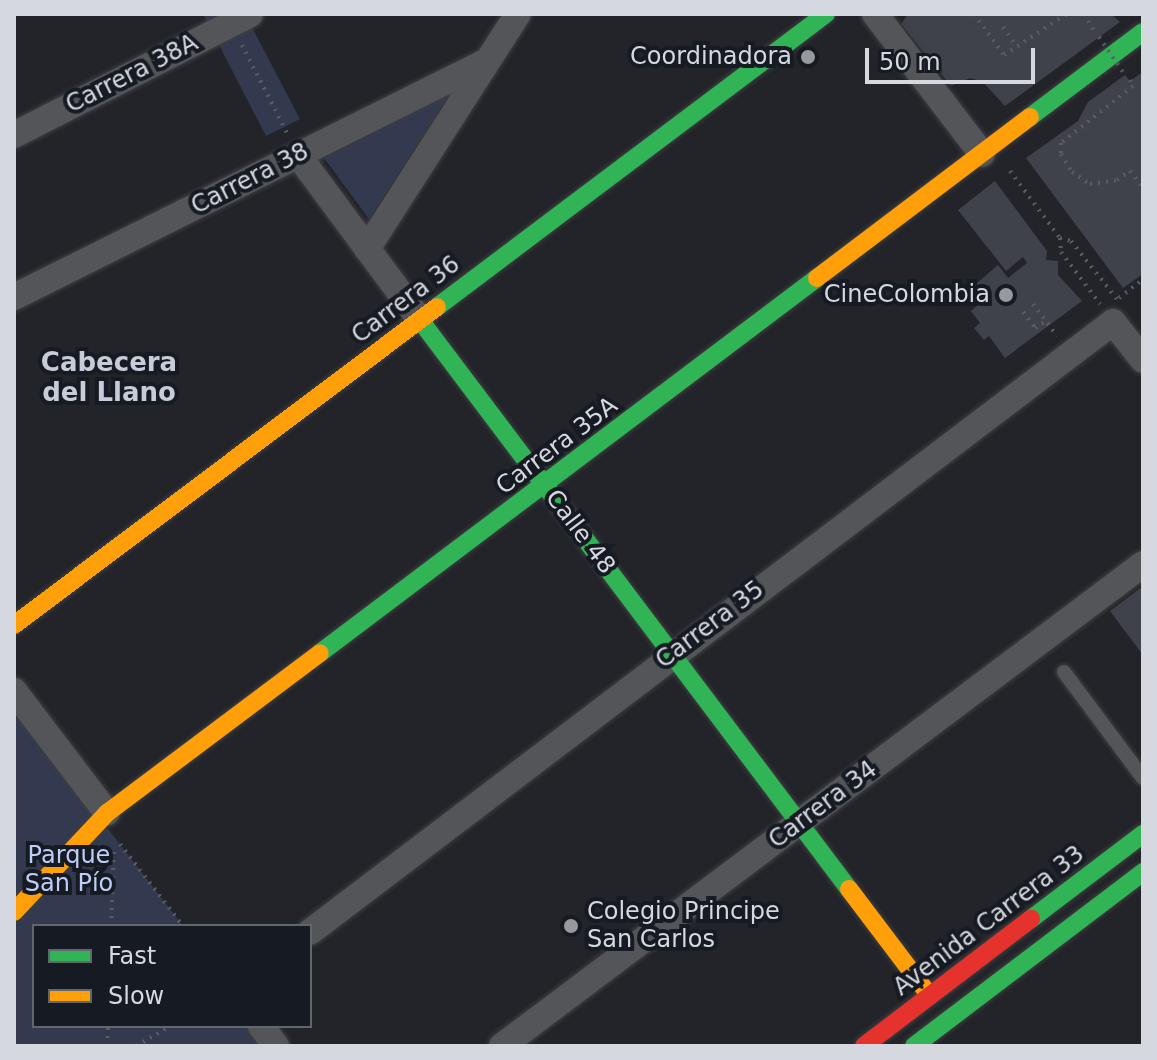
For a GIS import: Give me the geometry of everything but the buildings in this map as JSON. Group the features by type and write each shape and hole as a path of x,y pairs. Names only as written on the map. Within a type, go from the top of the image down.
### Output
{"street":[{"path":"367,249 518,14"},
{"name":"Carrera 36","path":"14,625 826,14"},
{"path":"875,14 987,150"},
{"name":"Carrera 38A","path":"14,135 241,19"},
{"name":"Carrera 35A","path":"14,912 111,825 545,485 1143,33"},
{"name":"Carrera 38","path":"14,297 487,61"},
{"name":"Calle 48","path":"298,155 954,1027"},
{"path":"1115,311 1143,360"},
{"name":"Carrera 35","path":"312,930 1070,354 1115,311"},
{"name":"Carrera 34","path":"502,1046 1143,564"},
{"path":"14,691 111,825"},
{"name":"Avenida Carrera 33","path":"864,1046 1143,834"},
{"path":"914,1046 954,1027 1143,872"},
{"path":"262,1028 276,1046"}],"lane":[{"path":"1064,672 1143,778"}],"path":[{"path":"974,14 1004,55 1067,14"},
{"path":"1084,14 1133,86 1061,143 1061,154 1072,172 1090,184 1117,180 1130,171 1143,188"},
{"path":"241,19 298,155"},
{"path":"1003,27 1017,47"},
{"path":"987,150 1060,238 1071,241 1115,311"},
{"path":"1060,238 1061,252 1115,311"},
{"path":"1115,311 1143,279"},
{"path":"1033,304 1070,354"},
{"path":"1023,312 1035,328 1046,321"},
{"path":"111,825 111,924"},
{"path":"111,825 182,924"},
{"path":"136,1046 168,1028"}],"green space":[{"path":"203,14 245,14 300,119 266,136"},
{"path":"450,94 369,219 324,158"},
{"name":"Parque San Pío","path":"14,707 181,924 32,924 32,1028 262,1028 276,1046 14,1046"}],"traffic: fast":[{"path":"437,307 826,14"},
{"path":"1030,117 1143,32"},
{"path":"320,653 817,278"},
{"path":"420,320 849,889"},
{"path":"1031,919 1143,834"},
{"path":"914,1046 1143,872"}],"traffic: slow":[{"path":"817,278 1030,117"},
{"path":"14,625 437,307"},
{"path":"14,912 107,813 320,653"},
{"path":"849,889 930,996"}],"traffic: jam":[{"path":"864,1046 1031,919"}],"place":[{"name":"Coordinadora","path":"808,57"},
{"name":"CineColombia","path":"1006,295"},
{"name":"Colegio Principe San Carlos","path":"571,926"}],"district":[{"name":"Cabecera del Llano","path":"109,378"}]}
